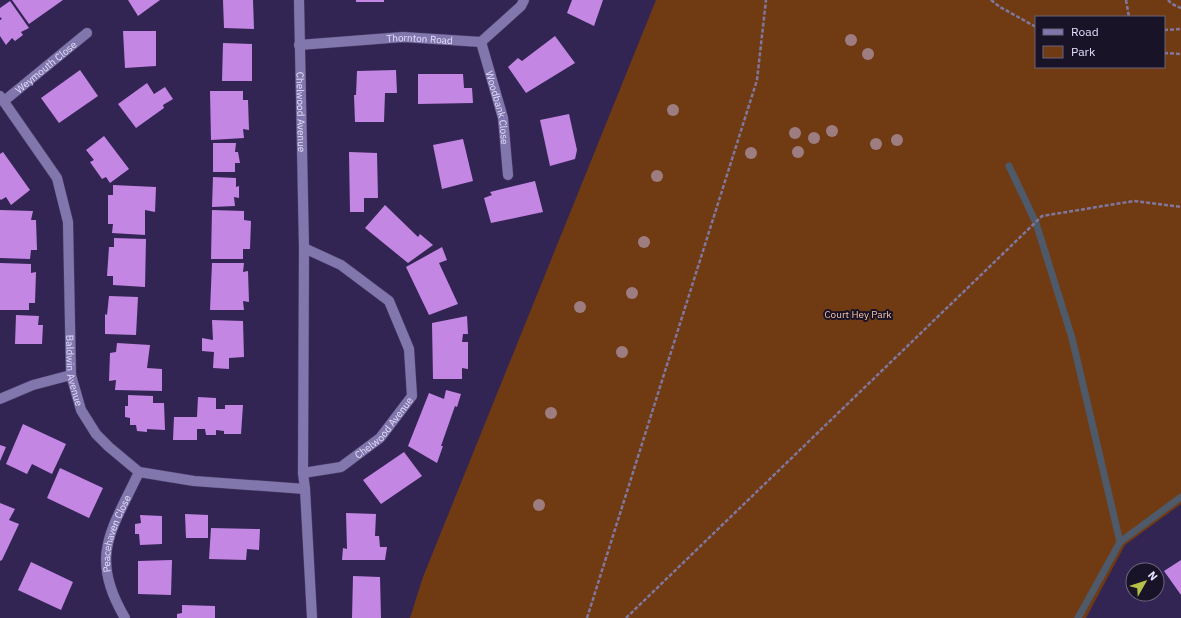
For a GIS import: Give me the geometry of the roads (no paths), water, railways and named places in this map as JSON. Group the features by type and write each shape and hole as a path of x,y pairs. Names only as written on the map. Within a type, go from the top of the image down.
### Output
{"street":[{"name":"Chelwood Avenue","path":"299,0 304,248 302,473 305,489 312,618"},
{"path":"481,42 521,6 524,0"},
{"name":"Weymouth Close","path":"2,98 87,33"},
{"name":"Thornton Road","path":"299,45 402,37 481,42"},
{"name":"Woodbank Close","path":"481,42 503,118 508,175"},
{"name":"Baldwin Avenue","path":"2,98 57,178 68,222 71,375 81,410 96,434 139,472"},
{"name":"Chelwood Avenue","path":"302,473 341,467 380,438 412,396 409,349 389,300 341,265 304,248"},
{"path":"0,399 33,384 71,375"},
{"path":"139,472 194,481 305,489"},
{"name":"Peacehaven Close","path":"125,618 112,592 106,569 106,551 109,535 139,472"}],"waterway":[{"path":"1009,166 1036,223 1072,338 1120,542"},
{"path":"1078,618 1120,542 1181,497"}],"park label":[{"name":"Court Hey Park","path":"858,314"}]}
